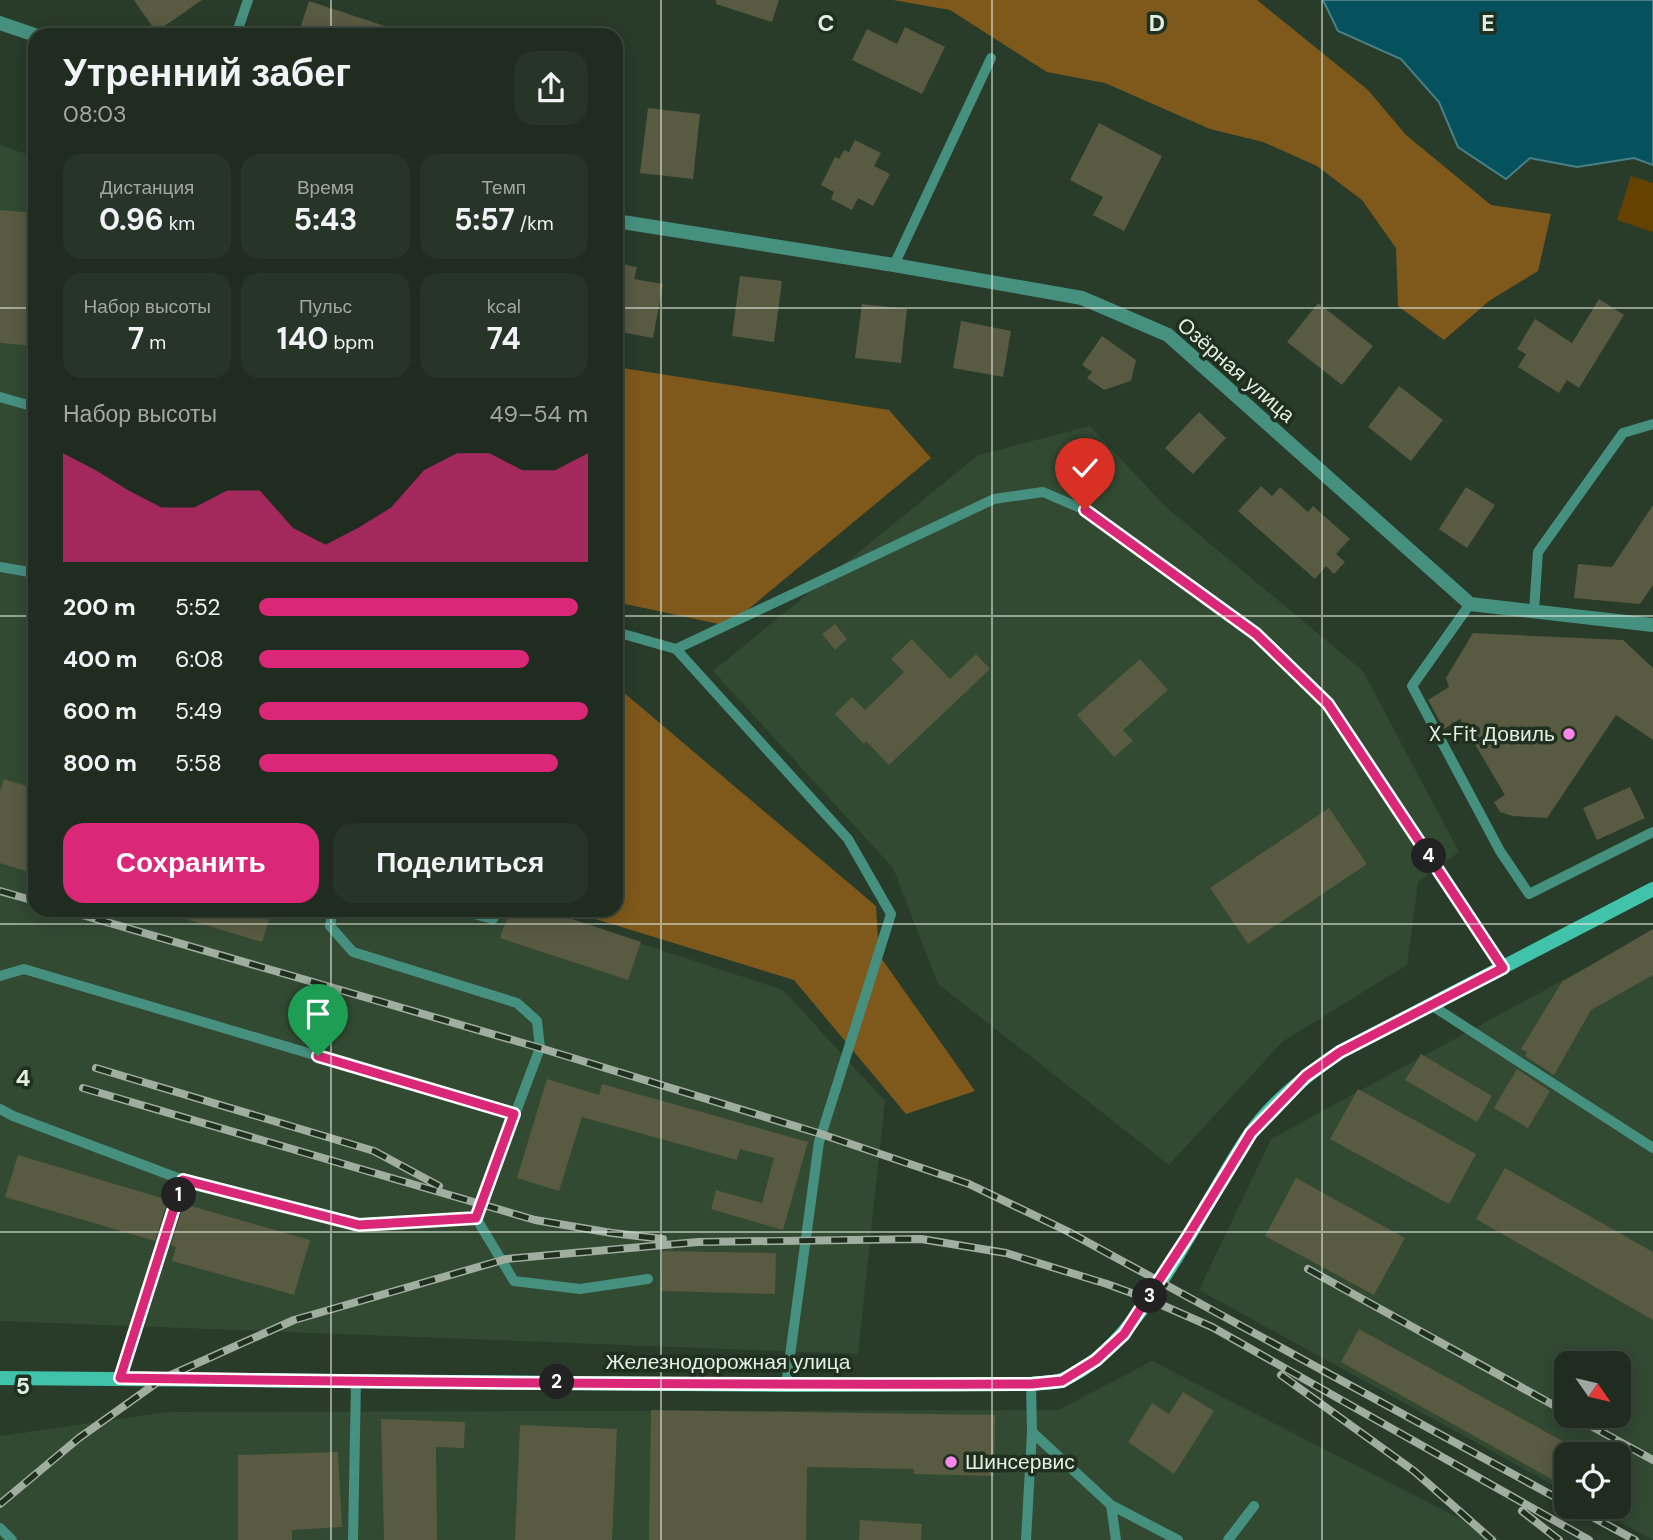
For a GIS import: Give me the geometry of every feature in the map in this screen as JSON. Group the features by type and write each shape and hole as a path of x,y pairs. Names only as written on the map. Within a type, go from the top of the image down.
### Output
{"street":[{"path":"0,23 28,33"},
{"name":"Озёрная улица","path":"623,222 1082,298 1168,335 1470,604"},
{"path":"1470,604 1652,623"},
{"name":"Железнодорожная улица","path":"0,1378 786,1385 1031,1384 1062,1381 1096,1360 1124,1334 1160,1281 1251,1133 1306,1076 1340,1052 1653,889"}],"lane":[{"path":"238,28 248,0"},
{"path":"894,265 991,58"},
{"path":"0,397 28,405"},
{"path":"1534,611 1538,552 1623,433 1653,424"},
{"path":"676,649 994,499 1043,492 1085,510 1256,634 1328,704 1503,968"},
{"path":"0,567 28,572"},
{"path":"1470,604 1412,687 1500,851 1529,894 1653,832"},
{"path":"623,634 676,649 848,839 891,914 819,1142 786,1385"},
{"path":"332,917 330,926 353,952 517,1003 537,1021 540,1048 476,1218"},
{"path":"485,917 493,919"},
{"path":"0,976 23,969 514,1114"},
{"path":"1431,1005 1653,1148"},
{"path":"0,1109 183,1180 359,1225 476,1218"},
{"path":"120,1378 183,1180"},
{"path":"476,1218 514,1281 580,1289 648,1279"},
{"path":"353,1540 356,1380"},
{"path":"1026,1540 1032,1432 1031,1384"},
{"path":"1032,1432 1111,1505 1178,1540"},
{"path":"1111,1505 1116,1540"},
{"path":"1228,1540 1254,1506"},
{"path":"0,1528 12,1540"}],"shaded area":[{"path":"893,0 1257,0 1368,90 1406,135 1491,205 1551,214 1538,271 1489,301 1444,340 1398,306 1396,248 1362,200 1317,166 1263,142 1210,129 1105,83 1047,72 950,10"},
{"path":"0,145 28,155 28,917 560,917 783,990 885,1101 858,1354 0,1321"},
{"path":"1631,176 1653,183 1653,232 1617,220"},
{"path":"623,368 889,410 931,458 728,626 623,604"},
{"path":"1090,426 1166,507 1363,671 1459,852 1418,882 1407,965 1282,1042 1169,1165 938,984 893,868 713,671 978,455"},
{"path":"623,692 876,906 879,955 975,1091 906,1114 794,980 589,917 623,917"},
{"path":"1653,931 1653,1540 1615,1519 1631,1519 1631,1442 1554,1442 1554,1485 1199,1290 1271,1139"},
{"path":"1152,1361 1502,1540 0,1540 0,1436 167,1412 1058,1410"}],"water":[{"path":"1323,0 1653,0 1653,165 1634,158 1577,167 1530,158 1506,179 1458,147 1439,102 1401,59 1338,31"}],"building":[{"path":"134,0 202,0 162,28 153,28"},
{"path":"716,0 779,0 772,22 716,4"},
{"path":"309,1 391,28 300,28"},
{"path":"905,27 945,47 922,94 852,60 867,29 897,44"},
{"path":"648,108 700,114 693,179 640,173"},
{"path":"1099,123 1162,156 1124,231 1093,215 1103,197 1070,180"},
{"path":"855,140 881,153 874,166 890,174 873,206 858,198 852,210 831,199 834,192 821,185 835,157 839,159 844,150 849,152"},
{"path":"0,210 28,212 28,345 0,343"},
{"path":"623,264 637,267 634,279 663,284 653,338 623,332"},
{"path":"740,276 782,281 774,342 732,336"},
{"path":"1599,299 1624,315 1579,388 1567,380 1559,393 1518,367 1526,354 1517,349 1535,319 1572,343"},
{"path":"1318,303 1373,346 1342,385 1287,342"},
{"path":"862,304 907,309 901,363 855,358"},
{"path":"961,321 1011,331 1003,377 953,368"},
{"path":"1102,336 1136,360 1131,381 1104,390 1087,378 1092,372 1082,365"},
{"path":"1399,386 1443,420 1411,461 1368,427"},
{"path":"1199,412 1226,438 1193,474 1165,448"},
{"path":"1261,486 1272,496 1280,487 1308,512 1313,506 1350,539 1336,554 1345,562 1334,574 1326,566 1315,579 1238,511"},
{"path":"1466,487 1495,505 1467,548 1439,529"},
{"path":"1653,505 1653,585 1640,604 1574,598 1578,564 1612,567"},
{"path":"835,624 847,639 835,650 822,634"},
{"path":"1473,633 1623,640 1653,668 1653,740 1616,715 1547,818 1513,816 1500,812 1494,802 1505,795 1460,719 1444,729 1428,700 1449,687 1446,678"},
{"path":"912,639 950,679 976,654 990,669 889,765 835,714 852,697 865,710 904,672 891,659"},
{"path":"1140,659 1168,690 1123,730 1133,741 1114,757 1077,715"},
{"path":"4,779 28,787 28,872 0,863 0,791"},
{"path":"1630,787 1645,818 1597,840 1583,808"},
{"path":"1329,808 1367,864 1248,944 1210,888"},
{"path":"179,917 270,917 262,942"},
{"path":"508,917 566,917 641,942 628,980 500,938"},
{"path":"1653,929 1653,975 1591,1010 1554,1075 1525,1056 1527,1052 1521,1049 1562,982"},
{"path":"1421,1054 1492,1096 1477,1122 1405,1080"},
{"path":"1517,1069 1550,1091 1528,1128 1494,1108"},
{"path":"547,1079 599,1095 602,1084 808,1142 783,1230 711,1209 716,1190 762,1203 774,1158 740,1149 737,1160 582,1117 559,1191 517,1178"},
{"path":"1358,1089 1476,1154 1449,1204 1330,1139"},
{"path":"18,1155 168,1200 155,1241 5,1197"},
{"path":"1505,1168 1653,1252 1653,1320 1476,1219"},
{"path":"1296,1178 1405,1238 1374,1295 1265,1236"},
{"path":"184,1204 310,1240 294,1295 172,1261 176,1247 171,1245"},
{"path":"662,1251 776,1253 775,1294 661,1291"},
{"path":"1359,1329 1564,1442 1554,1442 1554,1480 1341,1362"},
{"path":"1183,1392 1214,1411 1174,1474 1128,1442 1152,1403 1169,1414"},
{"path":"651,1410 995,1415 994,1476 914,1474 914,1469 807,1467 806,1540 649,1540"},
{"path":"381,1419 465,1422 464,1448 436,1447 437,1540 384,1540"},
{"path":"520,1425 617,1429 612,1540 515,1540"},
{"path":"338,1452 342,1527 292,1530 292,1540 238,1540 238,1455"},
{"path":"860,1520 922,1524 921,1540 859,1540"}],"railway":[{"path":"0,891 28,899"},
{"path":"89,917 540,1048 821,1134 969,1184 1067,1231 1554,1496"},
{"path":"96,1068 374,1151 439,1186"},
{"path":"83,1088 535,1220 663,1239"},
{"path":"0,1504 79,1438 162,1379 294,1320 506,1259 698,1242 921,1239 1006,1253 1107,1284 1212,1327 1589,1540"},
{"path":"1308,1269 1554,1405"},
{"path":"1281,1375 1414,1471 1492,1540"},
{"path":"1595,1428 1653,1460"},
{"path":"1522,1511 1559,1540"},
{"path":"1596,1519 1635,1540"}],"place":[{"name":"X-Fit Довиль","path":"1569,734"},
{"name":"Шинсервис","path":"951,1462"}],"route":[{"path":"318,1056 514,1114 476,1218 359,1225 183,1180 120,1378 786,1385 1031,1384 1062,1381 1096,1360 1124,1334 1160,1281 1251,1133 1306,1076 1340,1052 1503,968 1328,704 1256,634 1085,510"}]}
